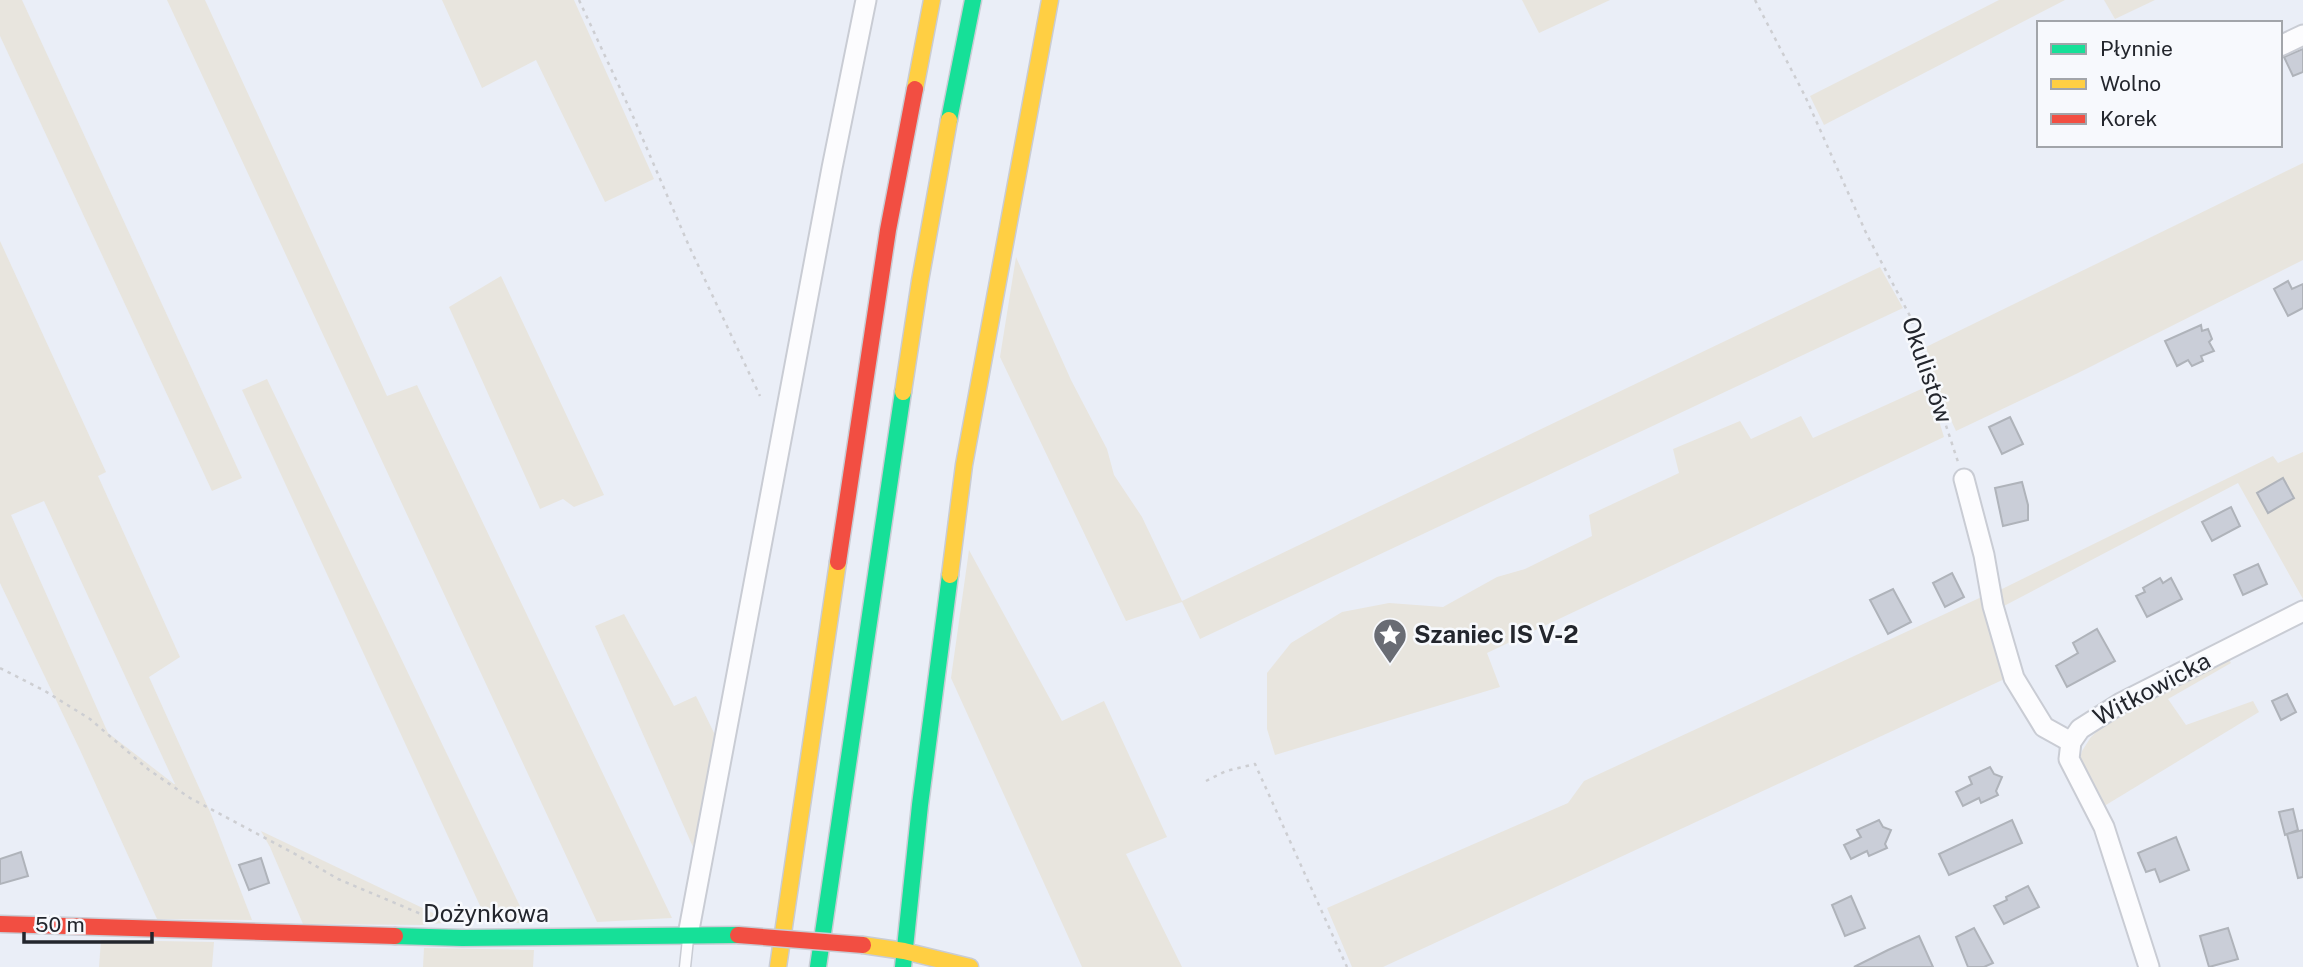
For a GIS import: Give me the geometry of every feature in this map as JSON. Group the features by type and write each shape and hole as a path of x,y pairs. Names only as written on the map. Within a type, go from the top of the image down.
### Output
{"main road":[{"path":"778,967 888,230 932,0"},
{"path":"818,967 920,281 944,141 973,0"},
{"path":"903,959 964,465 1050,0"},
{"name":"Dożynkowa","path":"0,924 462,938 738,935 863,945 903,959 970,967"}],"street":[{"path":"688,935 832,167 866,0"},
{"path":"2282,45 2303,35"},
{"path":"1964,479 1984,555 1993,606 2014,678 2044,727 2071,743"},
{"name":"Witkowicka","path":"2149,967 2104,827 2069,759 2071,743 2080,729 2121,703 2303,611"}],"lane":[{"path":"685,967 688,935"}],"path":[{"path":"579,0 689,246 760,396"},
{"name":"Okulistów","path":"1755,0 1805,96 1857,214 1910,316 1964,479"},
{"path":"0,668 46,691 90,719 149,770 190,798 338,879 424,915"},
{"path":"1206,781 1226,771 1255,764 1347,967"}],"shaded area":[{"path":"0,0 22,0 242,478 212,491 0,36"},
{"path":"167,0 205,0 387,396 417,385 672,918 597,922"},
{"path":"442,0 574,0 654,179 605,202 536,60 482,88"},
{"path":"1522,0 1610,0 1539,33"},
{"path":"1999,0 2065,0 1824,125 1810,96"},
{"path":"2104,0 2155,0 2115,19"},
{"path":"2303,163 2303,260 1956,431 1938,392 1926,347"},
{"path":"0,241 106,472 98,476 180,657 149,677 211,814 252,920 157,919 0,583","holes":["44,501 175,784 108,733 11,515"]},
{"path":"1016,257 1071,380 1107,449 1114,475 1142,517 1182,601 1880,267 1903,308 1200,639 1182,602 1126,621 1000,357"},
{"path":"501,276 604,495 574,507 563,499 540,509 449,307"},
{"path":"267,379 528,923 488,923 242,390"},
{"path":"1928,386 1944,437 1487,653 1500,687 1275,755 1267,729 1267,673 1291,643 1342,612 1389,603 1443,607 1497,577 1525,569 1592,536 1589,515 1679,473 1673,449 1740,421 1751,439 1801,416 1813,438"},
{"path":"2303,452 2303,599 2238,483 2002,607 2000,590 2273,456 2278,463"},
{"path":"969,550 1062,721 1104,701 1167,837 1126,854 1182,967 1082,967 951,678"},
{"path":"1988,594 2011,676 1383,967 1352,967 1327,908 1568,803 1584,781"},
{"path":"624,614 674,706 696,696 716,737 693,847 595,626"},
{"path":"2227,656 2231,663 2168,699 2186,725 2253,701 2259,712 2101,808 2079,762 2091,737 2113,716"},
{"path":"261,831 452,922 422,925 303,924"},
{"path":"101,940 214,942 212,967 99,967"},
{"path":"424,948 534,950 533,967 423,967"}],"building":[{"path":"2303,49 2303,72 2293,76 2284,57"},
{"path":"2288,281 2292,289 2303,284 2303,308 2288,316 2274,289"},
{"path":"2201,325 2202,331 2208,329 2212,339 2209,342 2214,351 2201,356 2203,361 2192,366 2188,360 2177,366 2165,341"},
{"path":"2010,417 2023,444 2002,454 1989,427"},
{"path":"2283,478 2294,498 2268,513 2257,493"},
{"path":"2022,482 2028,505 2028,520 2003,526 1995,488"},
{"path":"2231,507 2240,526 2212,541 2202,522"},
{"path":"2258,564 2267,584 2243,595 2234,575"},
{"path":"1952,573 1964,597 1945,607 1933,583"},
{"path":"2160,578 2163,583 2171,578 2182,599 2147,617 2136,596 2145,592 2143,588"},
{"path":"1893,589 1911,622 1888,634 1870,600"},
{"path":"2097,629 2115,661 2067,687 2056,666 2078,653 2073,643"},
{"path":"2287,694 2296,712 2281,720 2272,701"},
{"path":"1990,767 1994,774 2002,777 1996,791 1998,795 1981,803 1979,798 1963,806 1956,792 1972,784 1969,777"},
{"path":"2293,809 2298,830 2285,835 2279,812"},
{"path":"1879,820 1883,827 1891,830 1885,844 1887,848 1869,856 1867,851 1851,859 1844,845 1861,837 1857,830"},
{"path":"2012,820 2022,843 1949,875 1939,854"},
{"path":"2303,830 2303,877 2298,878 2287,834"},
{"path":"2176,837 2189,870 2160,882 2155,869 2146,872 2138,853"},
{"path":"21,852 28,876 0,884 0,859"},
{"path":"261,858 269,883 249,890 239,865"},
{"path":"2028,886 2039,907 2004,924 1994,906"},
{"path":"1851,896 1865,928 1845,936 1832,905"},
{"path":"1974,928 1993,963 1984,967 1968,967 1956,937"},
{"path":"2228,928 2238,959 2209,967 2200,936"},
{"path":"1919,936 1933,967 1854,967 1888,950"}],"traffic: fast":[{"path":"949,120 973,0"},
{"path":"818,967 903,392"},
{"path":"903,967 920,805 950,575"},
{"path":"395,936 462,938 738,935"}],"traffic: slow":[{"path":"915,89 932,0"},
{"path":"950,575 964,465 1050,0"},
{"path":"903,392 949,120"},
{"path":"778,967 838,562"},
{"path":"863,945 904,951 970,967"}],"traffic: jam":[{"path":"838,562 888,230 915,89"},
{"path":"0,924 395,936"},
{"path":"738,935 863,945"}],"place":[{"name":"Szaniec IS V-2","path":"1390,665"}]}
